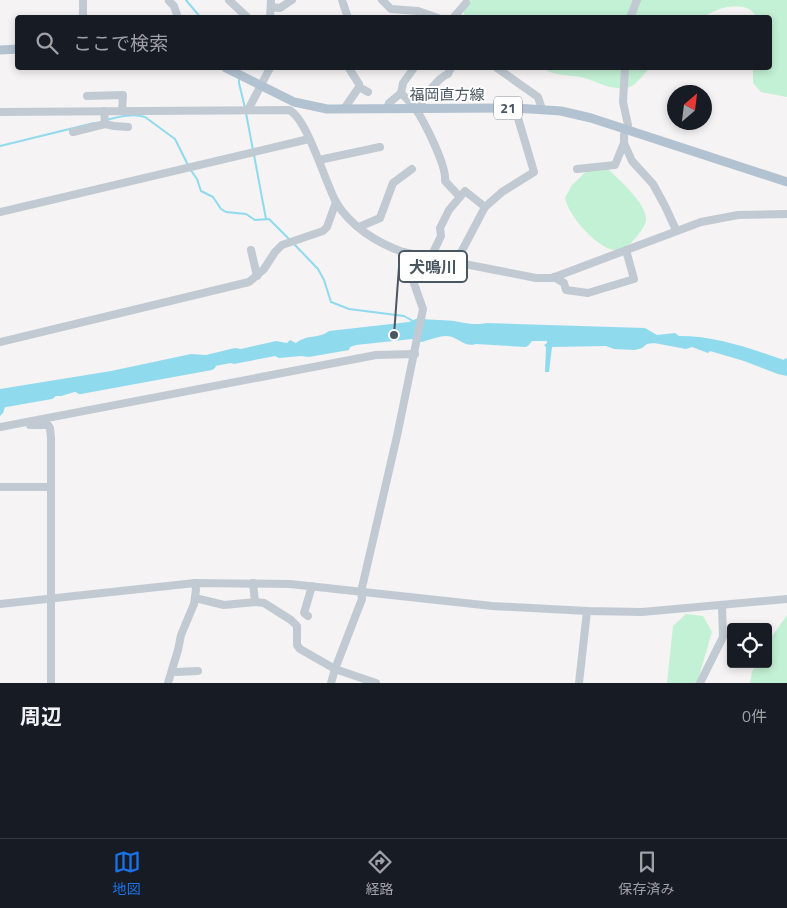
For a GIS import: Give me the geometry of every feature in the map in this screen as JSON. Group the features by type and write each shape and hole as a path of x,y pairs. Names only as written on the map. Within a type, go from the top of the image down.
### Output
{"main road":[{"path":"0,50 15,49"},
{"name":"福岡直方線","path":"230,70 294,102 327,109 516,108 542,109 577,114 787,182"}],"street":[{"path":"83,15 84,0"},
{"path":"229,0 245,15"},
{"path":"271,4 280,8 292,0"},
{"path":"342,0 347,15"},
{"path":"382,0 391,9 401,14 418,11 429,15"},
{"path":"631,15 637,0"},
{"path":"169,1 174,6 177,15"},
{"path":"455,15 466,2"},
{"path":"248,110 269,70"},
{"path":"350,70 359,87 368,92"},
{"path":"387,109 389,103 401,93 403,83 413,70"},
{"path":"418,109 426,95 450,70"},
{"path":"500,70 538,96 542,109"},
{"path":"577,169 615,165 624,143 626,130 627,117 623,102 625,70"},
{"path":"344,109 359,87"},
{"path":"401,93 418,109 446,174 445,181 460,197"},
{"path":"87,96 123,95 122,111"},
{"path":"456,262 485,207 502,192 534,172 516,108"},
{"path":"0,112 288,110 294,112 309,139 336,202 351,222 386,246 403,252 536,278 554,278 676,230 716,218 738,215 787,214"},
{"path":"104,111 105,124"},
{"path":"73,132 105,124 128,127"},
{"path":"0,212 309,139"},
{"path":"624,143 632,161 653,184 676,230"},
{"path":"319,160 380,147"},
{"path":"359,227 380,218 393,183 412,169"},
{"path":"431,257 441,236 440,228 449,210 465,191 485,207"},
{"path":"0,342 249,282 264,269 274,252 282,245 323,231 327,227 336,202"},
{"path":"251,250 257,276"},
{"path":"554,278 564,283 566,290 588,293 634,279 626,250"},
{"path":"331,683 362,599 361,592 415,354 423,309 403,252"},
{"path":"0,427 376,355 415,354"},
{"path":"10,425 42,424 48,425 50,428 51,683"},
{"path":"0,487 50,487"},
{"path":"168,683 181,636 186,627 195,598 195,583"},
{"path":"0,604 195,583 290,584 492,606 587,611 642,612 787,599"},
{"path":"253,583 255,602"},
{"path":"308,616 304,613 312,586"},
{"path":"195,598 224,605 255,602 264,604 290,620 296,626 297,645 300,650 335,669 376,683"},
{"path":"700,683 723,637 722,606"},
{"path":"579,683 587,611"},
{"path":"172,670 176,672 198,671"}],"green space":[{"path":"463,0 787,0 787,97 761,92 753,83 753,70 772,70 772,15 755,15 747,8 741,6 725,7 708,15 464,15"},
{"path":"546,70 648,70 633,86 624,88 607,86 579,77"},
{"path":"591,167 607,168 633,194 644,210 645,224 626,249 612,250 596,241 583,228 567,205 565,198 572,185"},
{"path":"686,614 703,616 712,632 697,683 667,683 673,626"},
{"path":"787,615 787,683 750,683 754,668 772,668 772,636"}],"water":[{"path":"418,318 473,324 645,328 657,335 675,333 679,336 719,340 784,360 785,358 787,359 787,376 710,351 708,353 692,347 686,349 654,343 635,350 614,349 606,346 552,347 549,372 545,372 546,347 544,345 547,341 532,341 525,347 468,345 447,336 420,342 412,339 356,345 350,347 349,350 309,357 279,358 275,356 204,368 179,368 157,374 115,380 61,396 33,396 6,404 0,416 0,389 111,371 191,354 206,355 276,341 287,343 290,340 296,343 304,338 321,335 329,331 409,322"}],"waterway":[{"path":"186,0 198,15"},
{"path":"239,79 245,108"},
{"path":"246,113 253,150"},
{"path":"106,120 131,115 145,117 175,139 188,165"},
{"path":"0,146 94,123"},
{"path":"254,155 266,219"},
{"path":"190,169 197,179 201,191 213,197 221,209 226,212 246,214 255,220 269,219 289,239"},
{"path":"294,244 318,269 324,280 331,302 349,309 404,316 413,321"},
{"path":"80,389 211,365"},
{"path":"0,403 51,394"}],"place":[{"name":"犬鳴川","path":"394,335"}]}
